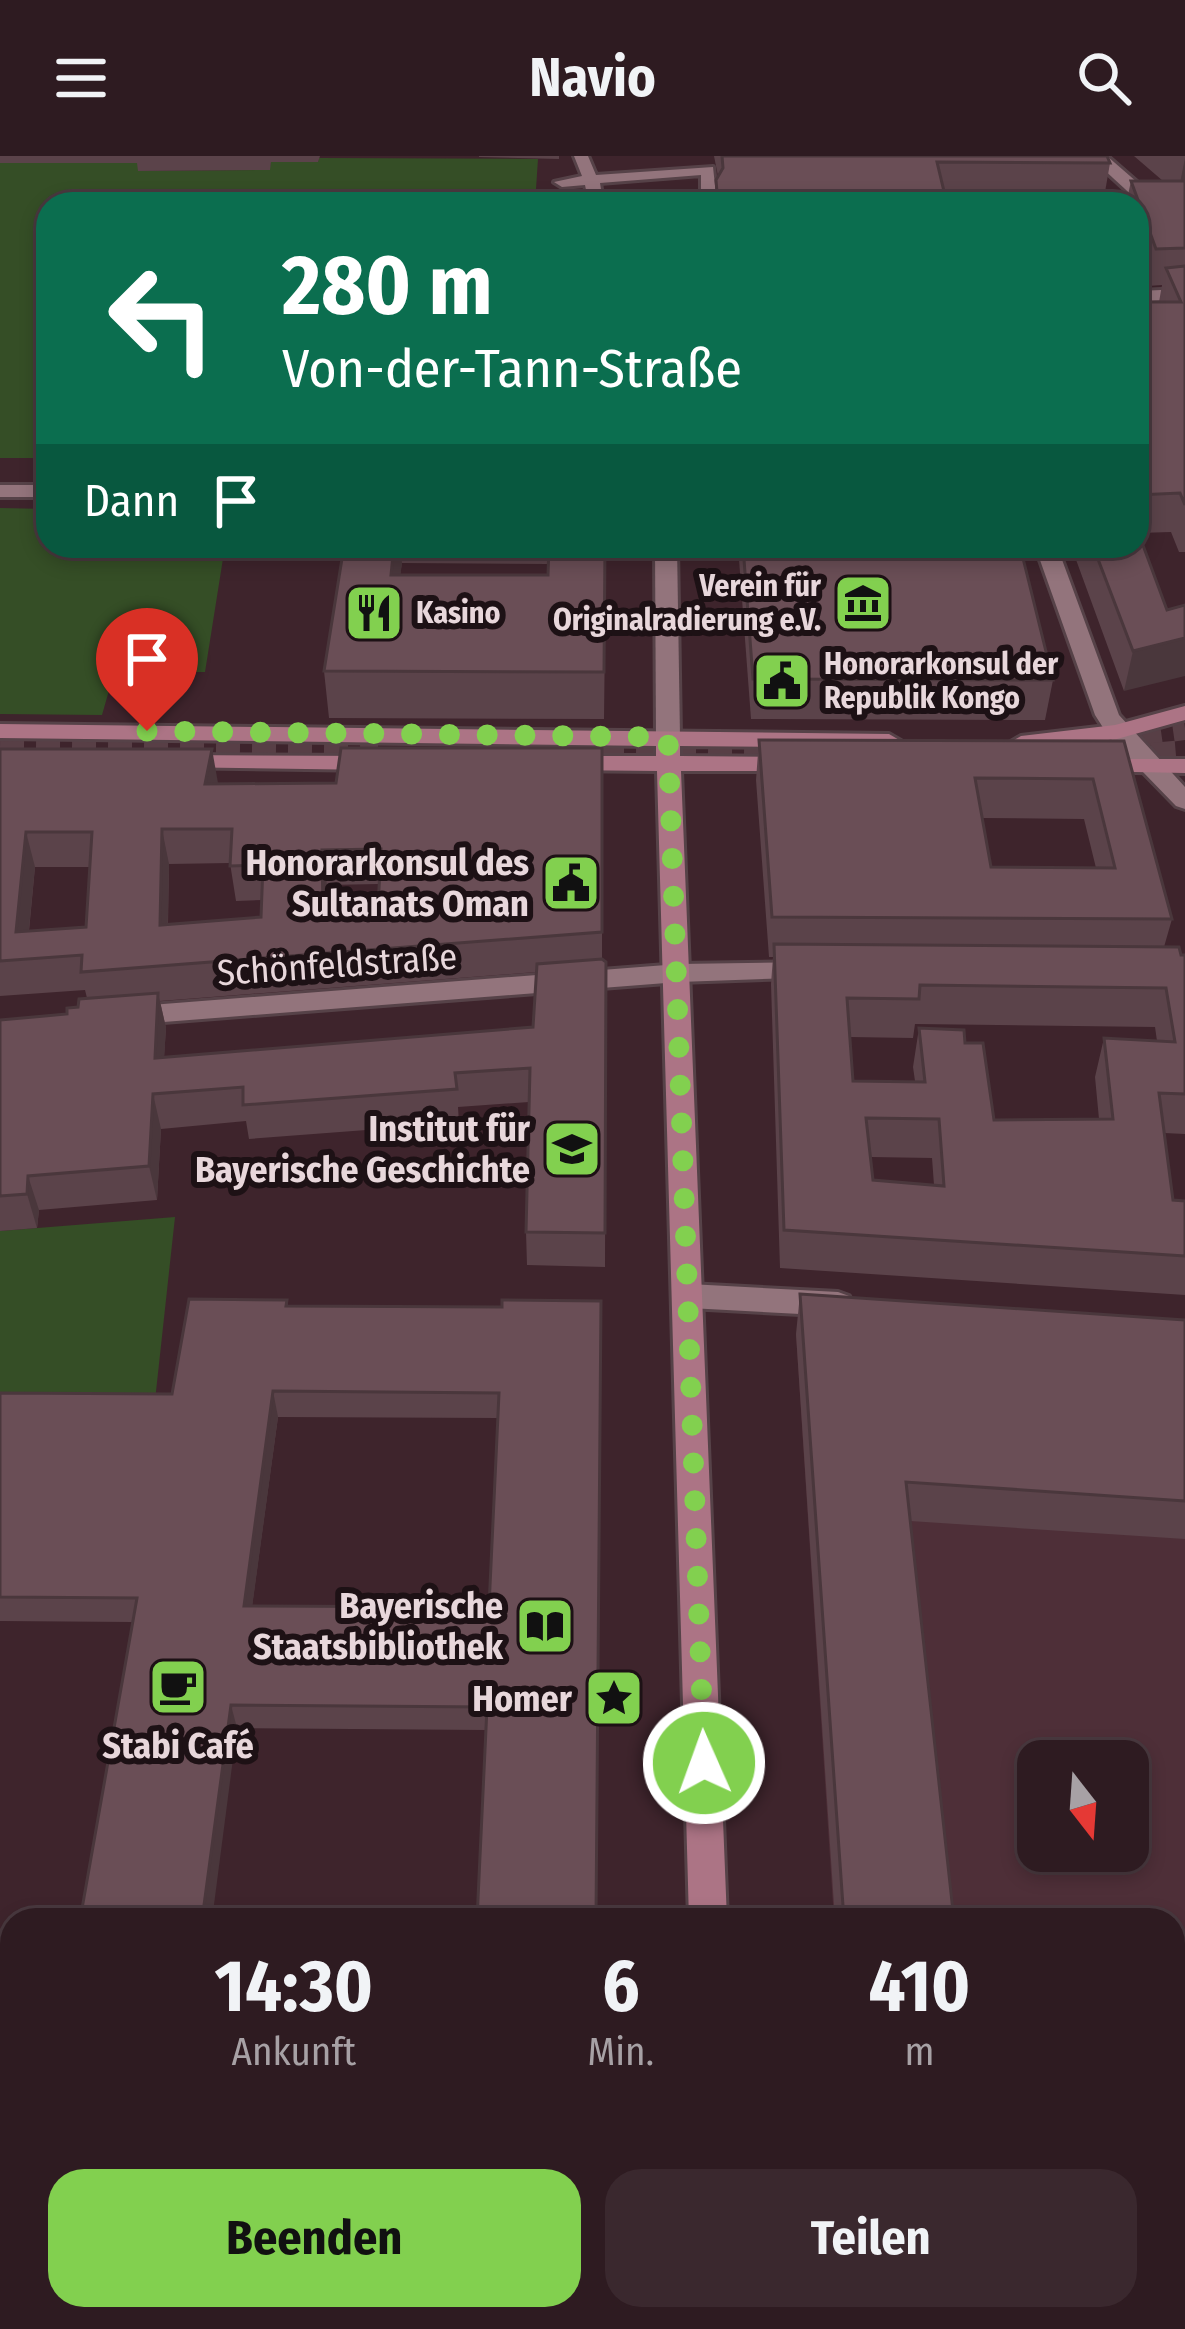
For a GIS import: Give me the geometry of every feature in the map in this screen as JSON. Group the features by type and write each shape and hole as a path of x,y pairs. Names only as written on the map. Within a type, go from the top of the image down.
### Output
{"main road":[{"path":"995,743 1058,742 1117,732 1185,712"},
{"path":"0,731 47,741 903,753"},
{"path":"539,763 668,750"},
{"path":"668,750 708,1908"},
{"path":"142,762 397,763"},
{"path":"1010,766 1185,766"}],"street":[{"path":"581,156 596,192"},
{"path":"1097,156 1137,192"},
{"path":"562,182 708,170 709,192"},
{"path":"1149,295 1185,294"},
{"path":"0,491 36,491"},
{"path":"666,558 668,750"},
{"path":"1051,558 1117,732 1185,801"},
{"name":"Schönfeldstraße","path":"91,1019 679,974 829,971"},
{"path":"689,1296 869,1306"}],"shaded area":[{"path":"796,1334 1185,1361 1185,1908 833,1908"}],"green space":[{"path":"319,158 538,159 536,192 36,192 36,458 0,458 0,160 141,163 140,171 269,170 271,162 318,162"},
{"path":"0,508 36,509 36,558 223,558 205,672 114,673 102,715 0,714"},
{"path":"175,1217 153,1419 0,1418 0,1231"}],"building":[{"path":"722,156 1107,156 1110,163 937,162 944,192 717,192 716,180 723,168"},
{"path":"1131,181 1185,181 1185,248 1156,249 1149,230 1149,192 1135,192"},
{"path":"1185,266 1185,505 1180,493 1149,494 1149,302 1181,302 1166,268"},
{"path":"342,558 393,558 391,575 548,575 549,558 605,558 604,672 324,671"},
{"path":"744,558 1023,558 1053,680 753,679"},
{"path":"1098,558 1148,558 1167,610 1185,605 1185,638 1133,651"},
{"path":"759,740 1124,741 1172,919 772,917","holes":["975,778 1093,779 1115,868 991,867"]},
{"path":"341,748 602,748 602,932 81,972 82,955 0,961 0,749 212,749 205,784 336,783","holes":["162,829 232,829 230,866 263,865 261,917 160,925","26,832 92,832 86,927 16,932","381,849 378,908 323,911 322,850"]},
{"path":"774,944 1179,947 1185,955 1185,1094 1159,1093 1173,1200 1185,1201 1185,1256 784,1230","holes":["920,985 1166,988 1175,1042 1104,1038 1113,1119 994,1120 983,1043 965,1043 964,1030 919,1028 925,1082 853,1081 847,998 919,999","866,1118 939,1119 944,1186 873,1180"]},
{"path":"606,962 605,1233 526,1232 530,1068 455,1073 457,1089 243,1105 243,1087 153,1094 149,1166 28,1176 27,1194 0,1196 0,1020 67,1014 67,1008 78,1007 79,999 158,993 155,1058 533,1027 537,964"},
{"path":"800,1294 1185,1320 1185,1501 906,1482 953,1908 843,1908"},
{"name":"Bayerische Staatsbibliothek","path":"189,1299 287,1300 286,1306 502,1307 502,1300 601,1301 596,1908 478,1908 487,1707 231,1705 204,1908 82,1908 137,1598 0,1597 0,1393 172,1394","holes":["273,1391 499,1393 489,1607 244,1606"]}],"tunnel":[{"path":"1066,745 1185,728"},
{"path":"0,747 378,751"},
{"path":"1116,758 1185,752"},
{"path":"564,753 798,756"}],"place":[{"name":"Verein für Originalradierung e.V.","path":"863,603"},
{"name":"Kasino","path":"374,613"},
{"name":"Honorarkonsul der Republik Kongo","path":"782,681"},
{"name":"Honorarkonsul des Sultanats Oman","path":"571,883"},
{"name":"Institut für Bayerische Geschichte","path":"572,1149"},
{"name":"Bayerische Staatsbibliothek","path":"545,1626"},
{"name":"Stabi Café","path":"178,1687"},
{"name":"Homer","path":"614,1698"}],"route":[{"path":"147,731 668,737 704,1763"}]}
